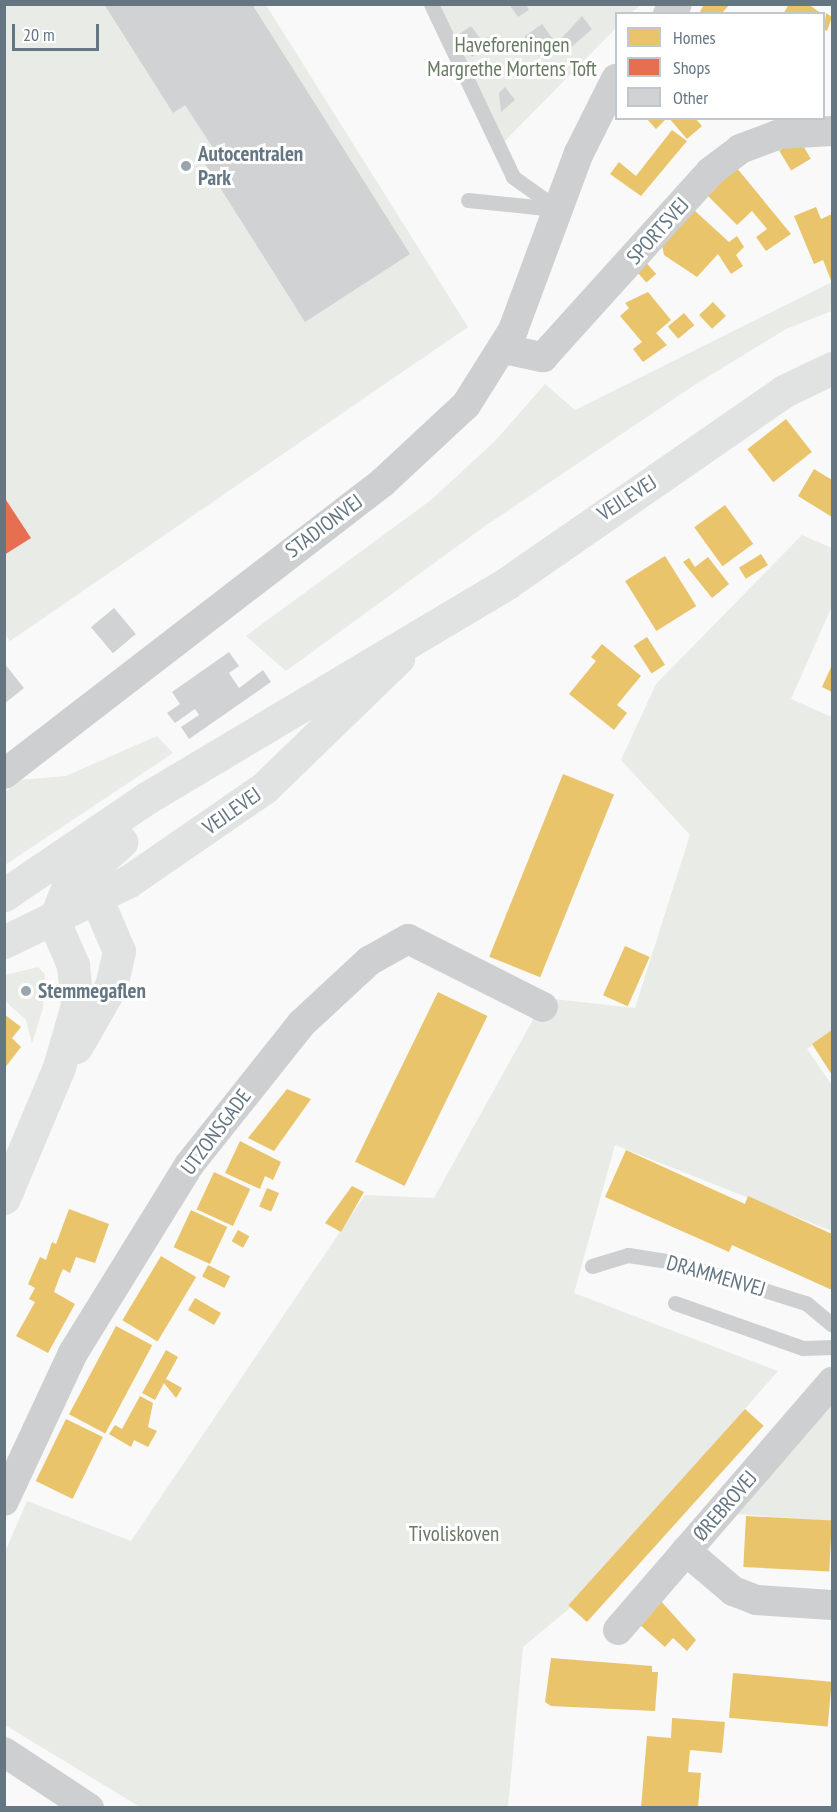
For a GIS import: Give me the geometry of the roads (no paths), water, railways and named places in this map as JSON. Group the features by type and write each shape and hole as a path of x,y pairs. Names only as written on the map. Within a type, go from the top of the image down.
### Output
{"main road":[{"name":"VEJLEVEJ","path":"4,942 54,921 85,873 145,799 285,713 507,583 784,391 832,368"},
{"name":"VEJLEVEJ","path":"4,895 85,873 264,788 337,723 424,631"},
{"path":"59,1067 91,1028 114,974 119,951 85,873"},
{"path":"4,1198 59,1067 77,1005 73,965 54,921"}],"street":[{"name":"STADIONVEJ","path":"4,774 415,456 466,405 504,349 558,209 615,81"},
{"name":"SPORTSVEJ","path":"504,349 543,357 710,172 740,149 780,134 832,131"},
{"name":"UTZONSGADE","path":"4,1501 73,1353 189,1165 302,1024 369,961 408,939 543,1007"},
{"name":"ØREBROVEJ","path":"618,1630 832,1382"},
{"path":"686,1551 733,1591 756,1600 832,1605"},
{"path":"4,1752 90,1808"}],"lane":[{"path":"430,4 513,177 558,209"},
{"path":"468,200 558,209"},
{"name":"DRAMMENVEJ","path":"592,1266 628,1255 674,1262 806,1303 832,1325"},
{"name":"DRAMMENVEJ","path":"675,1303 803,1348 832,1347"}],"place":[{"name":"Autocentralen Park","path":"186,166"},
{"name":"Stemmegaflen","path":"26,991"}],"park label":[{"name":"Haveforeningen Margrethe Mortens Toft","path":"512,57"},
{"name":"Tivoliskoven","path":"454,1534"}]}
